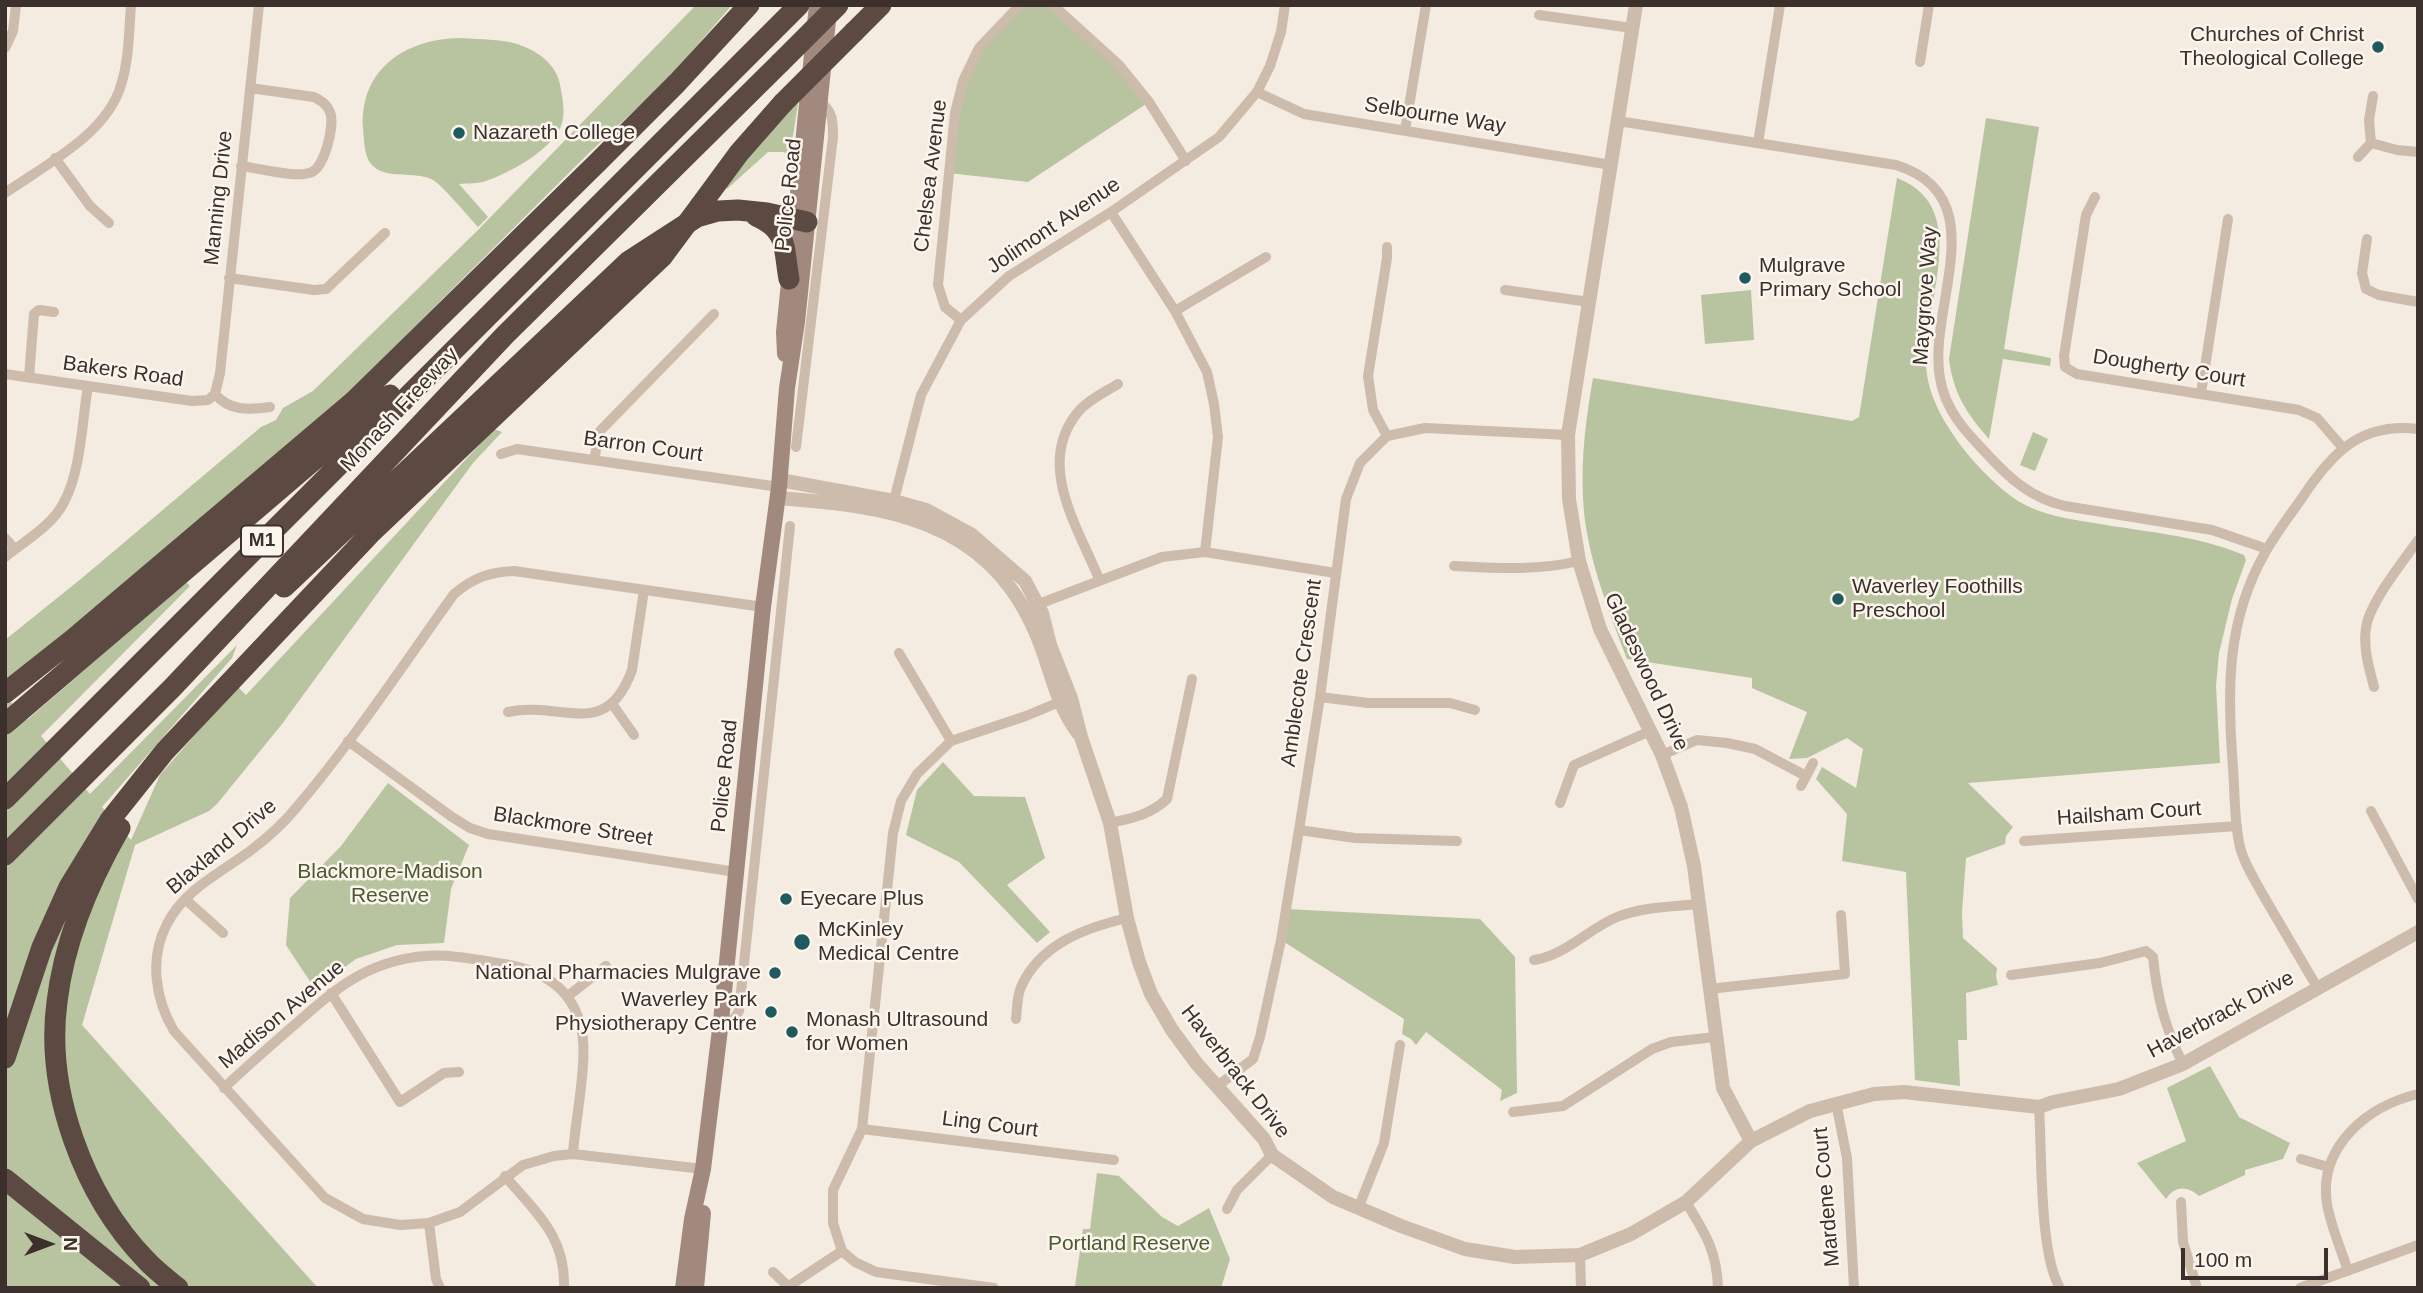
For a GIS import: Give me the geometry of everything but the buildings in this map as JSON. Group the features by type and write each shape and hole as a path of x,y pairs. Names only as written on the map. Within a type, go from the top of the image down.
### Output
{"highway":[{"path":"5,693 72,640 354,401 677,83 749,5"},
{"name":"Monash Freeway","path":"5,855 173,687 505,335 838,5"},
{"path":"5,1058 42,947 69,887 110,820 165,751 370,534 662,257 739,153 783,103 881,5"},
{"name":"Monash Freeway","path":"5,799 795,9"},
{"path":"738,210 765,220 782,235 789,279"},
{"path":"173,687 321,554 629,261 697,217 718,211 767,213 801,221"},
{"path":"8,722 519,283"},
{"path":"165,751 106,852 74,925 57,1002 55,1041 67,1117 77,1153 92,1187 113,1220 146,1261 178,1288"},
{"path":"5,1179 140,1288"}],"main road":[{"name":"Police Road","path":"683,1288 692,1219 703,1168 722,1021 763,607 795,389 801,221 817,5"},
{"name":"Police Road","path":"795,389 784,332 789,279 801,221 819,101 830,5"},
{"name":"Police Road","path":"696,1288 703,1221 703,1168"}],"street":[{"path":"5,48 13,31 16,5"},
{"path":"5,193 97,126 117,96 123,77 131,5"},
{"name":"Manning Drive","path":"215,394 220,373 259,5"},
{"name":"Chelsea Avenue","path":"961,320 944,307 937,285 955,113 964,81 979,48 1020,5"},
{"path":"1053,5 1119,65 1149,102 1186,161"},
{"name":"Jolimont Avenue","path":"892,507 921,395 961,320 1009,276 1111,212 1219,137 1257,92 1270,66 1281,32 1285,5"},
{"path":"1405,130 1426,5"},
{"name":"Gladeswood Drive","path":"1636,5 1568,435 1569,499 1579,561 1589,599 1605,641 1662,755 1681,807 1694,866 1723,1088 1751,1141"},
{"path":"1758,143 1780,5"},
{"path":"1920,62 1928,5"},
{"path":"1539,15 1632,28"},
{"path":"241,166 300,174 312,172 320,166 325,157 331,118 324,102 314,97 250,88"},
{"name":"Selbourne Way","path":"1257,92 1304,114 1611,165"},
{"path":"2358,157 2371,143 2369,120 2373,96"},
{"path":"796,447 795,389 833,137 833,117 828,107 819,101"},
{"name":"Maygrove Way","path":"1618,121 1895,165 1919,175 1939,194 1950,217 1953,237 1938,338 1940,381 1953,415 2013,481 2054,504 2200,528 2234,538 2266,552"},
{"path":"2371,143 2418,152"},
{"path":"55,158 90,206 109,223"},
{"name":"Dougherty Court","path":"2095,197 2086,215 2064,356 2066,368 2077,374 2305,411 2323,424 2343,448"},
{"path":"1111,212 1175,312 1206,372 1218,437 1205,552"},
{"path":"2201,393 2228,219"},
{"path":"229,278 314,290 326,289 386,233"},
{"path":"2367,239 2362,273 2366,289 2373,294 2418,302"},
{"path":"1387,247 1368,376 1373,410 1387,436 1425,428 1568,435"},
{"path":"1175,312 1266,257"},
{"path":"1505,290 1589,302"},
{"path":"29,377 34,314 39,310 54,312"},
{"path":"594,460 600,430 714,314"},
{"name":"Bakers Road","path":"5,374 192,401 208,400 215,394"},
{"path":"1099,579 1065,496 1059,478 1058,460 1065,434 1080,410 1118,384"},
{"path":"5,557 44,525 64,502 74,474 88,386"},
{"path":"215,394 222,402 234,407 270,407"},
{"path":"2318,987 2247,866 2239,844 2229,712 2234,639 2242,610 2266,552 2318,474 2343,448 2359,438 2394,429 2418,429"},
{"name":"Amblecote Crescent","path":"1216,1087 1253,1059 1281,940 1320,697 1346,499 1360,463 1387,436"},
{"name":"Barron Court","path":"501,454 517,449 779,488"},
{"name":"Haverbrack Drive","path":"779,488 892,507 954,537 982,555 1032,607 1048,665 1065,699 1064,715 1081,737 1110,823 1127,918 1139,962 1151,994 1172,1030 1216,1087 1264,1139 1272,1155 1333,1197 1465,1249 1515,1257 1580,1255 1631,1234 1686,1202 1751,1141 1810,1111 1836,1103 1874,1094 1905,1093 2039,1107 2119,1088 2183,1064 2418,932"},
{"path":"722,1021 733,1020 739,1011 790,526"},
{"path":"5,538 15,549"},
{"path":"2374,687 2366,648 2367,621 2375,603 2418,540"},
{"path":"1032,607 1162,557 1205,552 1335,573"},
{"path":"1454,566 1550,568 1579,561"},
{"name":"Blaxland Drive","path":"703,1168 573,1154 523,1165 460,1212 429,1223 400,1225 363,1219 325,1198 174,1031 160,1002 156,979 158,948 166,925 185,900 196,889 251,850 296,808 454,594 481,576 514,571 763,607"},
{"path":"508,712 531,708 576,714 600,711 613,705 628,682 632,670 644,590"},
{"path":"899,653 951,741"},
{"path":"757,670 774,672"},
{"path":"1110,823 1143,816 1157,809 1167,799 1192,679"},
{"path":"1320,697 1368,703 1450,703 1475,710"},
{"path":"994,1288 938,1284 876,1272 855,1262 842,1251 833,1223 833,1190 862,1129 893,833 901,802 917,774 951,741 1026,716 1065,699"},
{"path":"613,705 634,736"},
{"path":"1560,803 1574,765 1650,731"},
{"path":"1662,755 1697,740 1727,744 1755,750 1804,781 1813,763"},
{"name":"Blackmore Street","path":"348,741 470,828 488,834 736,872"},
{"path":"2371,811 2418,900"},
{"name":"Hailsham Court","path":"2024,841 2237,826"},
{"path":"1299,830 1355,838 1457,841"},
{"path":"185,900 223,933"},
{"path":"1534,960 1549,957 1615,918 1637,912 1698,904"},
{"path":"1709,989 1845,974 1841,915"},
{"path":"1016,1019 1020,989 1035,962 1063,941 1093,926 1127,918"},
{"path":"729,937 745,950"},
{"path":"2011,975 2100,963 2146,951 2153,957 2156,988 2167,1032 2183,1064"},
{"name":"Madison Avenue","path":"224,1088 342,984 378,965 396,960 428,955 517,966 546,978 568,996"},
{"path":"573,1154 583,1039 576,1011 568,996 606,966"},
{"path":"331,993 400,1102 444,1073 459,1072"},
{"path":"1513,1112 1563,1106 1652,1049 1671,1042 1715,1037"},
{"path":"1358,1209 1384,1143 1400,1045"},
{"path":"2348,1271 2327,1204 2328,1167 2338,1146 2357,1125 2389,1105 2418,1094"},
{"name":"Mardene Court","path":"1836,1103 1847,1158 1854,1288"},
{"path":"2039,1107 2046,1241 2053,1277 2060,1288"},
{"name":"Ling Court","path":"862,1129 1114,1160"},
{"path":"1227,1209 1237,1190 1272,1155"},
{"path":"2301,1159 2328,1167"},
{"path":"505,1176 550,1228 565,1272 564,1288"},
{"path":"1686,1202 1710,1241 1717,1266 1718,1288"},
{"path":"2181,1202 2183,1242 2197,1288"},
{"path":"429,1223 436,1279 440,1288"},
{"path":"2300,1288 2418,1245"},
{"path":"773,1272 789,1287 842,1251"},
{"path":"1580,1255 1581,1288"}],"green space":[{"path":"696,5 732,5 669,78 589,153 318,423 5,682 5,640 261,427 276,420 283,408 313,391 478,230"},
{"path":"1020,5 1053,5 1149,102 1028,182 949,173 955,113 979,48"},
{"path":"460,38 509,42 538,54 554,69 560,82 563,102 562,123 558,132 541,150 519,166 496,177 479,183 459,184 488,217 478,227 433,180 377,169 369,161 364,142 364,107 369,89 390,61 421,44"},
{"path":"799,97 790,155 768,152 727,189 722,183"},
{"path":"1986,118 2039,127 2004,349 2051,358 2050,366 2003,359 1989,439 1962,402 1949,359"},
{"path":"1897,178 1921,193 1935,214 1939,239 1938,266 1926,354 1928,380 1940,414 1976,464 2004,491 2036,510 2065,518 2207,543 2244,555 2246,560 2232,599 2219,653 2216,686 2220,763 1968,783 2013,827 2006,836 2005,844 1966,858 1963,938 1997,968 1998,985 1966,993 1967,1040 1958,1040 1960,1086 1915,1080 1906,872 1842,861 1847,814 1816,779 1822,767 1856,788 1863,749 1847,738 1807,758 1789,759 1807,712 1752,688 1752,678 1627,659 1593,559 1583,497 1585,438 1593,378 1852,421 1859,417"},
{"path":"1751,290 1754,340 1705,344 1701,295"},
{"path":"494,429 502,432 473,463 282,724 217,804 209,811 135,845 82,1025 318,1288 5,1288 5,695 27,720 186,582 190,586 41,736 90,794 237,645 232,658 102,807 131,840 160,775 237,686 246,695"},
{"path":"2033,432 2048,439 2035,471 2020,465"},
{"path":"943,762 974,796 1025,797 1045,858 1007,885 1050,932 1037,943 959,862 906,835 917,790"},
{"name":"Blackmore-Madison Reserve","path":"388,783 469,845 451,889 444,943 397,945 356,959 315,989 286,945 290,898 341,846"},
{"path":"1286,909 1480,919 1515,957 1517,1093 1500,1101 1502,1090 1426,1032 1416,1045 1402,1034 1404,1019 1281,940"},
{"path":"2210,1066 2239,1117 2290,1143 2283,1159 2245,1170 2245,1175 2199,1196 2182,1188 2173,1191 2166,1199 2137,1163 2186,1141 2167,1088"},
{"name":"Portland Reserve","path":"1097,1173 1119,1176 1162,1217 1178,1226 1209,1208 1230,1259 1221,1288 1075,1286 1083,1229 1090,1229"}],"place":[{"name":"Churches of Christ Theological College","path":"2378,47"},
{"name":"Nazareth College","path":"459,133"},
{"name":"Mulgrave Primary School","path":"1745,278"},
{"name":"Waverley Foothills Preschool","path":"1838,599"},
{"name":"Eyecare Plus","path":"786,899"},
{"name":"McKinley Medical Centre","path":"802,942"},
{"name":"National Pharmacies Mulgrave","path":"775,973"},
{"name":"Waverley Park Physiotherapy Centre","path":"771,1012"},
{"name":"Monash Ultrasound for Women","path":"792,1032"}]}
